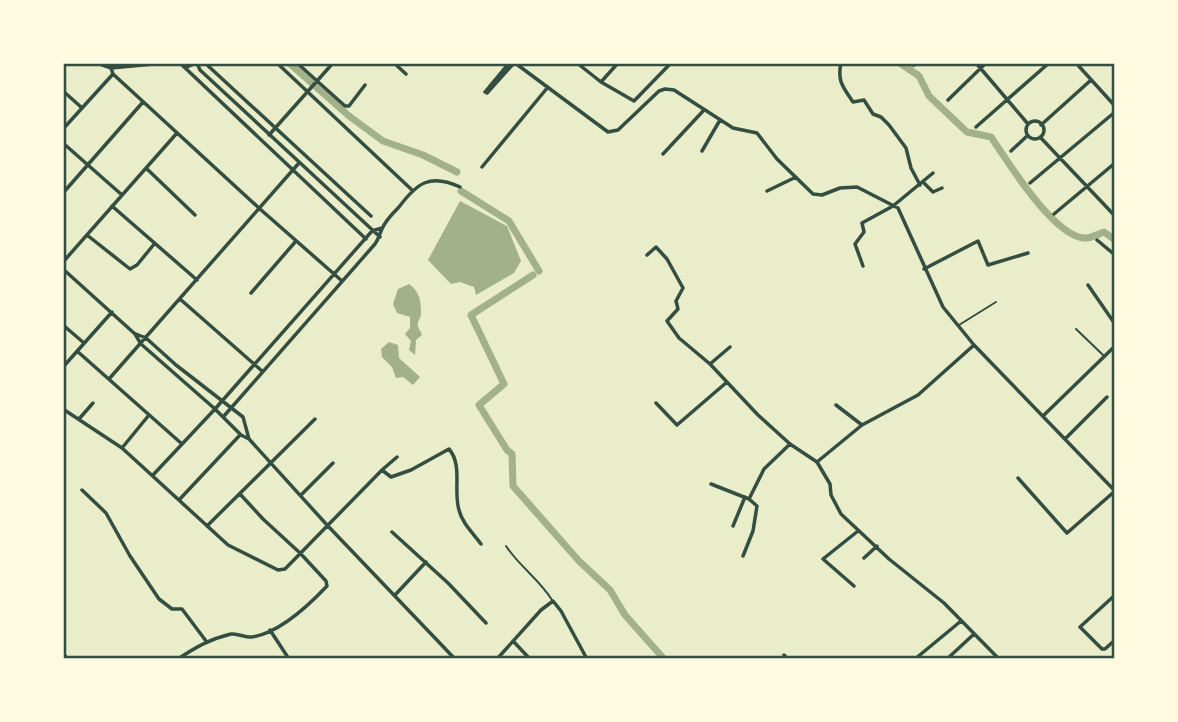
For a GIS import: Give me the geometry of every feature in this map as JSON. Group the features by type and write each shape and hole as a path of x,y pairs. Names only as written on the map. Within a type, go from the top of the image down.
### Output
{"street":[{"path":"97,63 110,68 163,63"},
{"path":"110,68 113,63"},
{"path":"180,64 191,66 196,63 200,70 380,237"},
{"path":"205,63 371,216"},
{"path":"276,63 309,90 412,190"},
{"path":"297,63 345,106 349,106 365,85"},
{"path":"269,135 333,63"},
{"path":"394,63 406,74"},
{"path":"486,92 513,63 612,133 659,91 674,90 737,130 757,133 777,159 818,196 846,187 857,187 893,206 904,218 924,269 943,307 974,345 1115,491 1067,533 1018,478"},
{"path":"577,63 601,82 634,101 671,63"},
{"path":"601,82 618,63"},
{"path":"841,63 838,76 853,102 864,100 873,114 889,125 906,148 911,168 922,183 933,192 942,188"},
{"path":"907,63 918,63"},
{"path":"976,63 1028,124"},
{"path":"948,100 986,63"},
{"path":"976,127 1049,63"},
{"path":"1076,63 1115,106"},
{"path":"180,64 366,239"},
{"path":"110,68 113,74 177,134 342,281"},
{"path":"63,129 113,74"},
{"path":"1041,125 1091,80"},
{"path":"482,167 548,87"},
{"path":"63,91 81,107"},
{"path":"63,193 143,102"},
{"path":"663,154 704,110"},
{"path":"1030,183 1115,112"},
{"path":"702,151 720,120"},
{"path":"1028,124 1037,122 1041,125 1044,130 1040,138"},
{"path":"1028,124 1028,136"},
{"path":"63,262 177,134"},
{"path":"1028,136 1040,138"},
{"path":"1011,151 1028,136"},
{"path":"1040,138 1115,216"},
{"path":"63,143 122,195"},
{"path":"109,379 299,163"},
{"path":"1054,214 1115,163"},
{"path":"146,169 195,215"},
{"path":"863,266 855,244 864,232 861,224 893,206 933,173"},
{"path":"767,191 796,177"},
{"path":"224,416 380,237 382,228 412,190 430,181 460,187"},
{"path":"113,206 197,280"},
{"path":"152,475 215,409 372,231 382,228"},
{"path":"87,235 130,269 137,265 155,243"},
{"path":"1097,240 1115,255"},
{"path":"251,293 296,241"},
{"path":"924,269 978,241 988,265 1028,253"},
{"path":"647,255 656,247 670,263 683,290 676,301 678,309 667,321 678,338 710,364 758,415 790,444 817,462 830,484 831,495 841,514 944,603 999,659"},
{"path":"63,270 112,312 135,334 141,344 224,416 241,435 249,439 455,659"},
{"path":"1088,285 1115,324"},
{"path":"180,299 262,371"},
{"path":"63,367 112,312"},
{"path":"63,325 85,343"},
{"path":"135,334 146,338 243,417 249,439"},
{"path":"817,462 862,425 918,395 974,345"},
{"path":"710,364 730,346"},
{"path":"1043,416 1115,346"},
{"path":"77,351 183,444"},
{"path":"656,403 677,425 727,382"},
{"path":"1065,439 1107,397"},
{"path":"79,419 93,403"},
{"path":"836,405 862,425"},
{"path":"63,409 122,448 228,545 278,570 285,569 397,457"},
{"path":"122,448 149,415"},
{"path":"207,526 315,419"},
{"path":"179,500 241,435"},
{"path":"733,526 764,469 790,444"},
{"path":"382,470 391,477 411,470 449,449 454,455 457,477 455,496 459,513 481,544"},
{"path":"301,495 333,463"},
{"path":"711,484 747,498 757,506 753,531 743,556"},
{"path":"82,490 106,513 130,556 159,598 172,609 182,609 206,641"},
{"path":"178,659 206,641 233,634 253,637 270,630 305,608 327,586 326,581 300,553 240,494"},
{"path":"854,586 823,559 858,531"},
{"path":"392,532 486,623"},
{"path":"864,558 877,546"},
{"path":"395,595 426,562"},
{"path":"1115,594 1080,627 1102,649 1115,640"},
{"path":"496,659 541,610 553,601 587,659"},
{"path":"915,659 961,621"},
{"path":"270,630 286,658"},
{"path":"947,659 974,634"},
{"path":"513,641 530,659"},
{"path":"63,652 67,659"}],"lane":[{"path":"959,325 996,302"},
{"path":"1076,329 1104,356"},
{"path":"506,546 511,555 544,587 553,601"}],"shaded area":[{"path":"460,201 507,226 521,261 514,273 476,295 474,287 460,282 451,284 428,260"},
{"path":"409,284 418,294 421,305 418,328 422,335 416,340 415,355 409,350 411,341 405,334 410,328 410,317 397,313 393,304 398,289"},
{"path":"389,342 398,345 399,358 420,377 413,385 403,377 396,378 392,367 382,357 381,349"}],"waterway":[{"path":"289,63 349,116 383,141 423,155 457,172"},
{"path":"900,63 919,76 929,96 967,132 991,137 1019,179 1058,224 1071,234 1083,238 1104,232 1115,240"},
{"path":"461,191 509,221 539,271"},
{"path":"533,275 471,315 504,384 479,405 512,454 513,486 579,561 610,590 625,615 664,659"}]}
